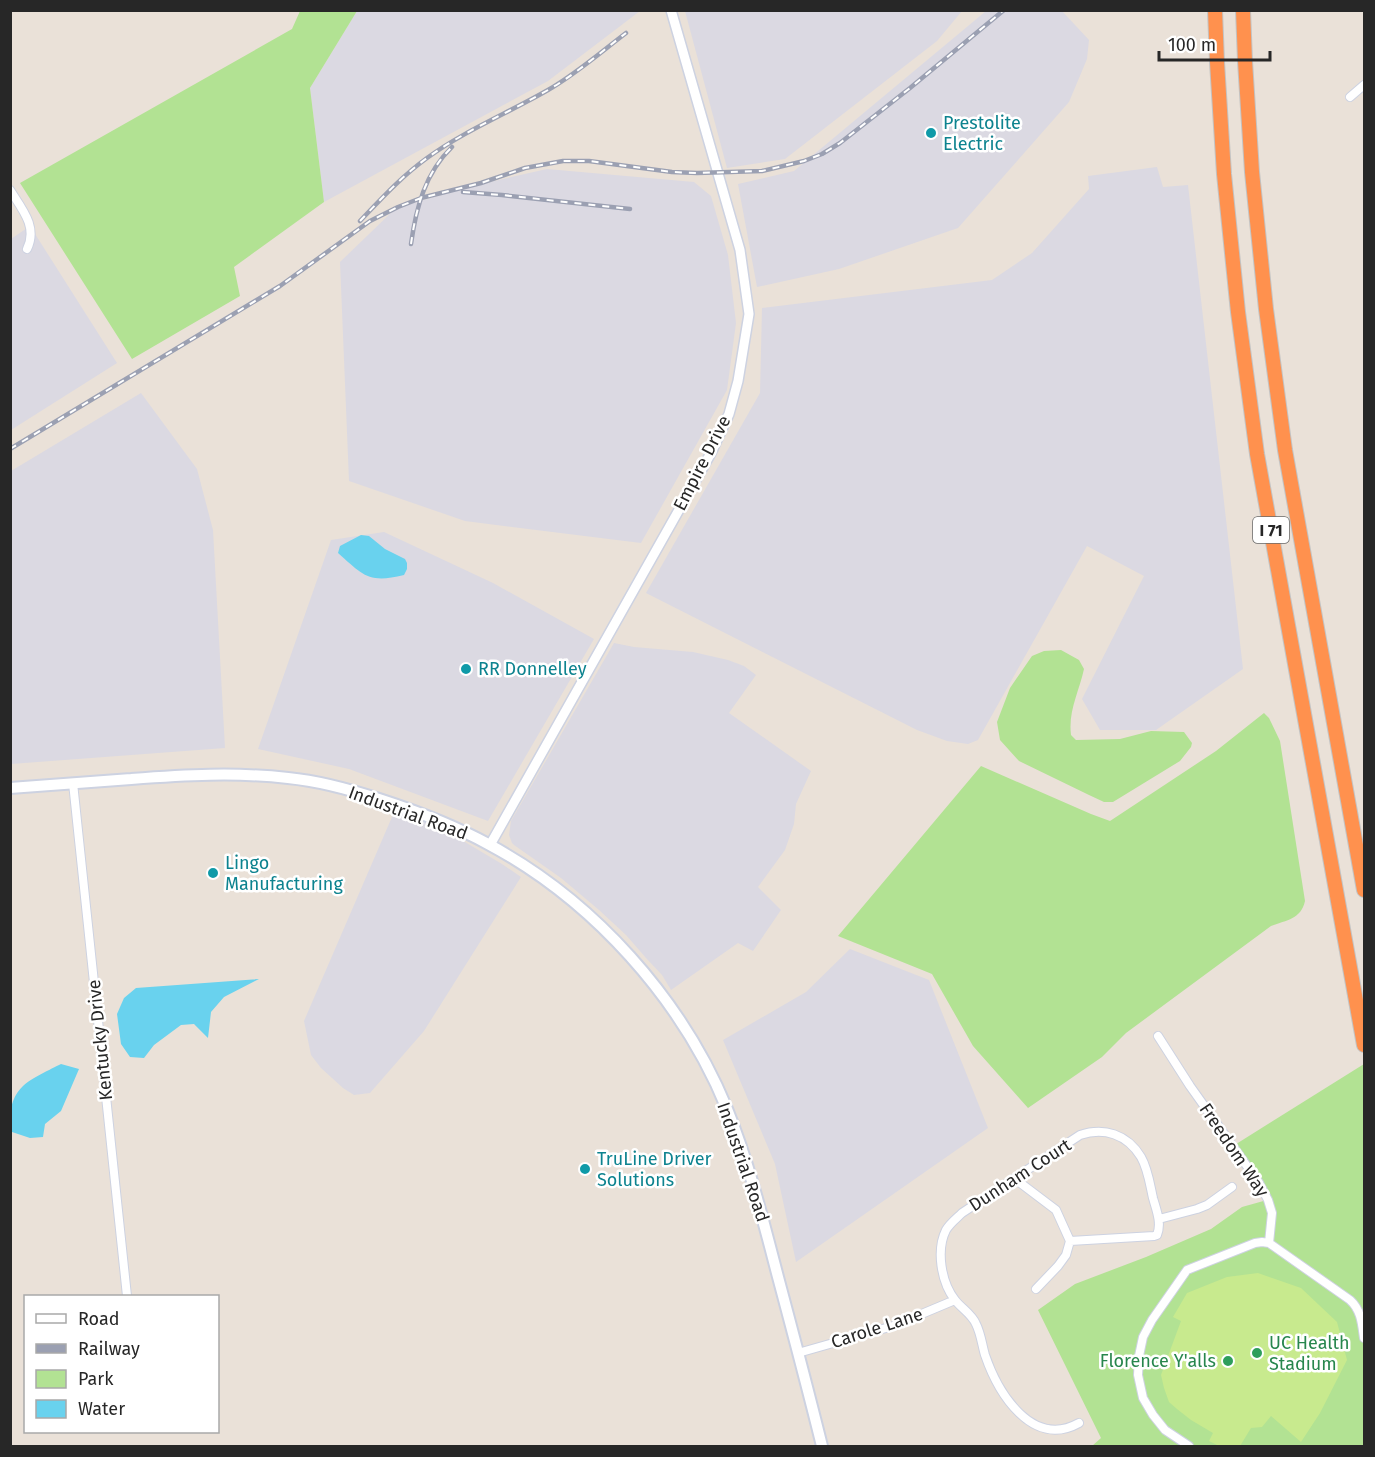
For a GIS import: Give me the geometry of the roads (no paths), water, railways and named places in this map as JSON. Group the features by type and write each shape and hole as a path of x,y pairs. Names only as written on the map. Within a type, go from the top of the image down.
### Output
{"highway":[{"name":"I 71","path":"1215,10 1224,174 1238,312 1257,454 1365,1045"},
{"name":"I 71","path":"1243,10 1252,172 1266,309 1285,450 1365,890"}],"main road":[{"name":"Industrial Road","path":"10,788 196,774 291,778 321,783 402,806 434,818 490,845 545,880 577,905 625,951 675,1015 698,1050 726,1107 750,1172 822,1446"}],"street":[{"name":"Empire Drive","path":"490,845 711,453 729,414 738,381 749,314 740,250 672,11"},
{"path":"1350,97 1365,85"},
{"path":"10,190 30,224 31,238 27,249"},
{"name":"Kentucky Drive","path":"73,783 126,1295"},
{"name":"Freedom Way","path":"1158,1036 1190,1086 1259,1183 1272,1213 1269,1243"},
{"name":"Dunham Court","path":"1079,1422 1063,1429 1035,1425 1026,1420 1013,1407 997,1382 985,1354 976,1323 948,1290 941,1264 942,1242 947,1228 962,1213 1065,1144 1080,1135 1098,1131 1108,1132 1126,1141 1141,1157 1159,1219"},
{"path":"1015,1179 1056,1210 1070,1241 1066,1255 1036,1288"},
{"path":"1070,1241 1154,1236 1159,1230 1159,1219 1207,1205 1232,1187"},
{"path":"1189,1446 1165,1430 1153,1415 1143,1398 1138,1375 1143,1337 1152,1320 1187,1270 1255,1243 1269,1243 1356,1305 1362,1318 1365,1338"},
{"name":"Carole Lane","path":"798,1353 893,1326 955,1300"}],"water":[{"path":"361,535 369,536 385,549 405,559 407,569 404,575 392,578 367,576 338,553 340,546"},
{"path":"259,979 224,997 211,1012 208,1038 194,1024 181,1025 154,1045 144,1058 130,1057 121,1044 117,1014 124,998 136,988"},
{"path":"61,1064 79,1069 61,1111 45,1124 43,1137 30,1138 12,1132 11,1108 19,1091 30,1080"}],"railway":[{"path":"10,449 280,286 370,221 398,207 421,198 481,183 525,168 563,161 589,161 697,173 762,171 804,161 840,143 1004,10"},
{"path":"360,221 400,180 427,158 486,122 558,84 626,33"},
{"path":"411,244 419,204 428,180 452,147"},
{"path":"463,192 630,209"}],"place":[{"name":"Prestolite Electric","path":"931,133"},
{"name":"RR Donnelley","path":"466,669"},
{"name":"Lingo Manufacturing","path":"213,873"},
{"name":"TruLine Driver Solutions","path":"585,1169"},
{"name":"UC Health Stadium","path":"1257,1353"},
{"name":"Florence Y'alls","path":"1228,1361"}]}
